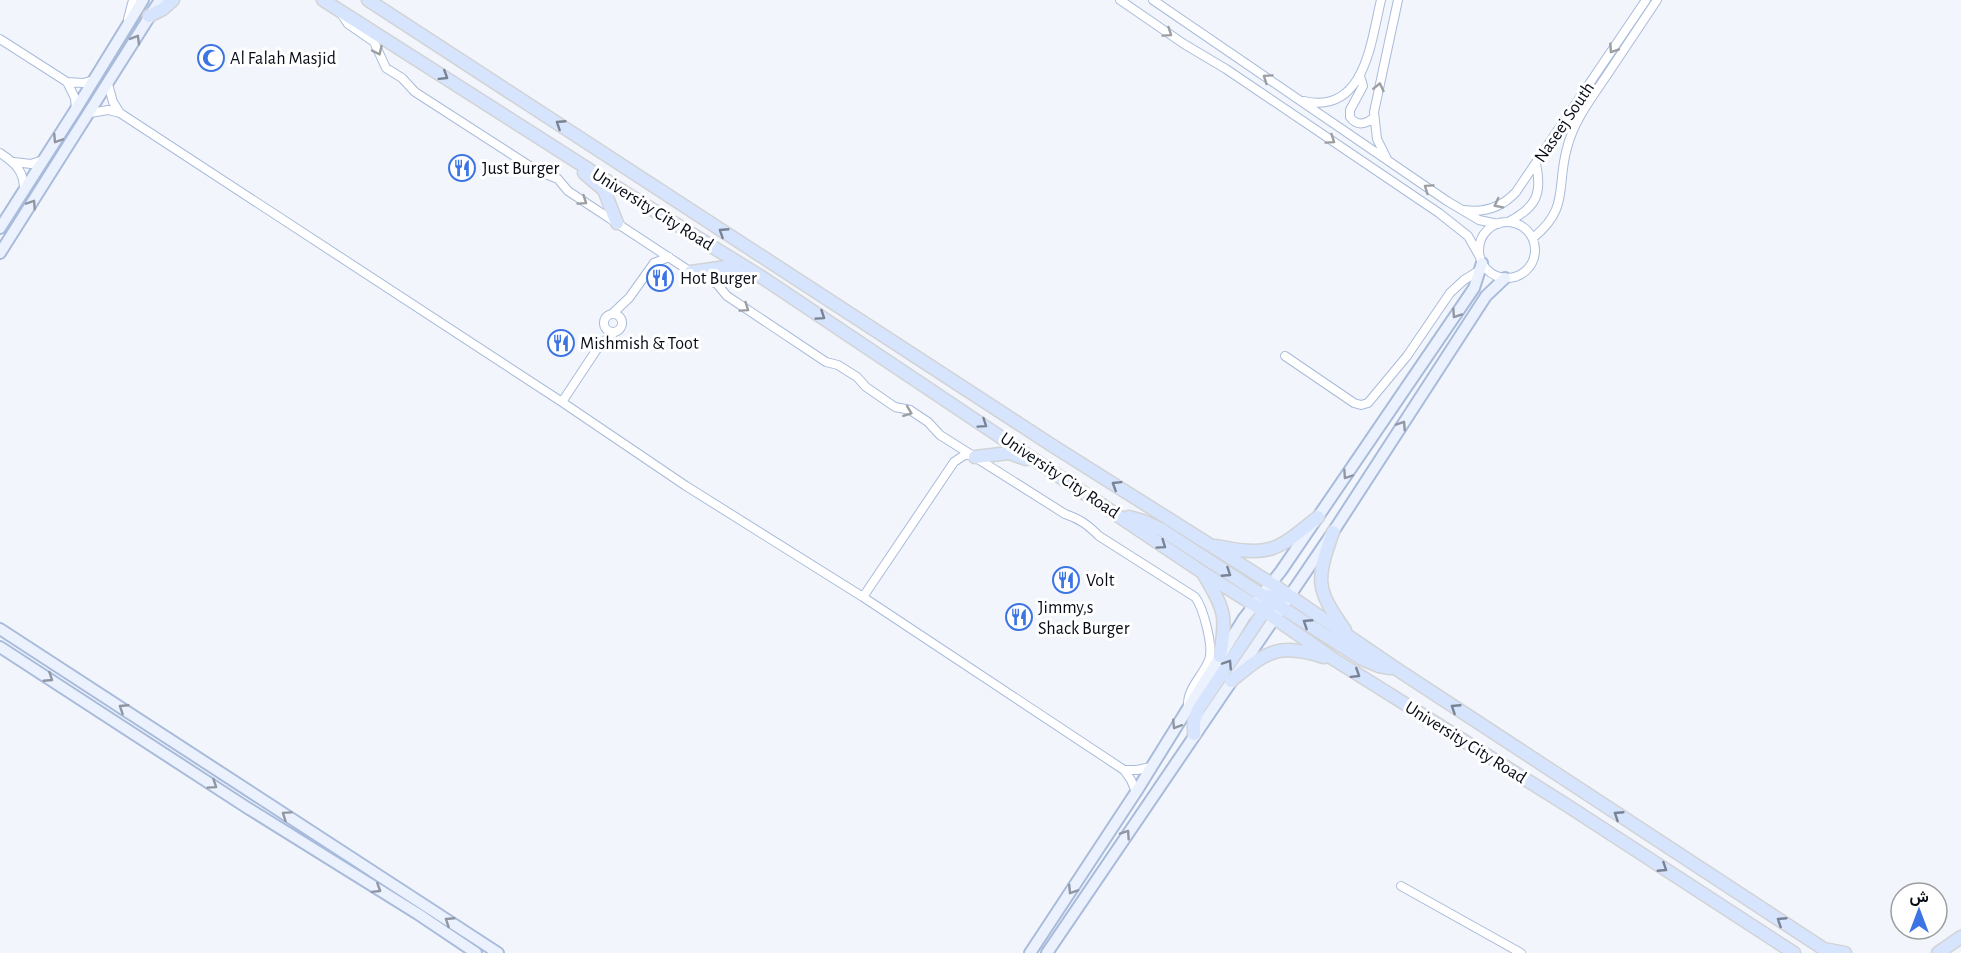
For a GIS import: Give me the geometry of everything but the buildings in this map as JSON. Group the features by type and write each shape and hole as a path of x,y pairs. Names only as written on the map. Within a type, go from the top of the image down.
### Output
{"main road":[{"path":"0,228 143,0"},
{"path":"0,253 160,0"},
{"path":"149,16 163,9 173,0"},
{"name":"University City Road","path":"323,0 763,278 1202,572 1268,602 1288,596 1827,951"},
{"name":"University City Road","path":"368,0 1053,446 1209,544 1268,602 1335,660 1568,806 1794,953"},
{"path":"578,161 586,175 606,193 617,223"},
{"path":"1194,734 1194,721 1199,708 1268,602 1318,517 1474,288 1481,263"},
{"path":"691,272 726,267 748,276 763,278"},
{"path":"1030,953 1136,792 1220,656 1268,602 1288,596 1333,532 1486,296 1505,278"},
{"path":"973,456 1009,453 1042,463"},
{"path":"1121,516 1143,521 1162,530 1268,602 1370,663 1395,668"},
{"path":"1209,544 1249,552 1268,550 1284,543 1318,517"},
{"path":"1333,532 1321,567 1321,588 1328,606 1349,636"},
{"path":"1202,572 1220,602 1224,616 1220,656"},
{"path":"1047,953 1231,681 1268,602"},
{"path":"0,629 498,953"},
{"path":"0,647 476,953"},
{"path":"1231,681 1262,657 1283,649 1303,651 1335,660"},
{"path":"1938,953 1961,937"},
{"path":"1827,951 1845,953"}],"street":[{"path":"126,28 132,0"},
{"path":"1120,0 1184,44 1226,69 1463,231 1472,241 1481,263 1489,272 1505,278 1517,277 1531,266 1535,250 1533,238 1525,229 1507,223"},
{"path":"1153,0 1389,162 1479,220 1498,224 1507,223 1525,213 1535,200 1539,184 1536,164"},
{"path":"1300,100 1319,103 1335,99 1347,92 1360,76 1381,0"},
{"path":"1389,162 1377,140 1374,117 1398,0"},
{"name":"Naseej South","path":"1459,208 1478,211 1490,209 1502,204 1516,192 1646,0"},
{"path":"1533,238 1555,213 1560,199 1566,150 1580,116 1657,0"},
{"path":"340,10 345,22 374,42 384,66 405,81 412,90 536,170 554,177 568,191 691,272 717,284 730,298 826,362 848,371 866,387 895,406 910,410 928,422 937,433 1065,514 1090,526 1098,536 1174,583 1198,602 1204,614 1210,656 1189,695 1188,707"},
{"path":"0,39 67,82 83,83 94,80"},
{"path":"1226,69 1235,56"},
{"path":"1360,76 1363,86 1350,110 1350,117 1362,124 1374,117"},
{"path":"67,82 75,98 76,109"},
{"path":"108,84 113,102 120,113"},
{"path":"90,113 108,110 120,113 562,402 686,486 863,597 1124,770 1136,792"},
{"path":"0,153 13,161 21,171 24,190"},
{"path":"13,161 31,164 43,160"},
{"path":"1285,356 1354,403 1361,405 1368,403 1407,356 1450,293 1481,263 1480,246 1484,235 1498,224"},
{"path":"649,269 652,257 650,245"},
{"path":"599,346 606,319 629,298 657,261 669,257"},
{"path":"562,402 599,346 622,325 621,319 629,298"},
{"path":"612,314 621,319"},
{"path":"604,325 608,330 615,332"},
{"path":"951,466 953,443"},
{"path":"863,597 951,466 960,458 973,456"},
{"path":"1124,770 1151,767"},
{"path":"1401,886 1521,953"}],"place":[{"name":"Al Falah Masjid","path":"211,58"},
{"name":"Just Burger","path":"462,168"},
{"name":"Hot Burger","path":"660,278"},
{"name":"Mishmish & Toot","path":"561,343"},
{"name":"Volt","path":"1066,580"},
{"name":"Jimmy,s Shack Burger","path":"1019,617"}]}
